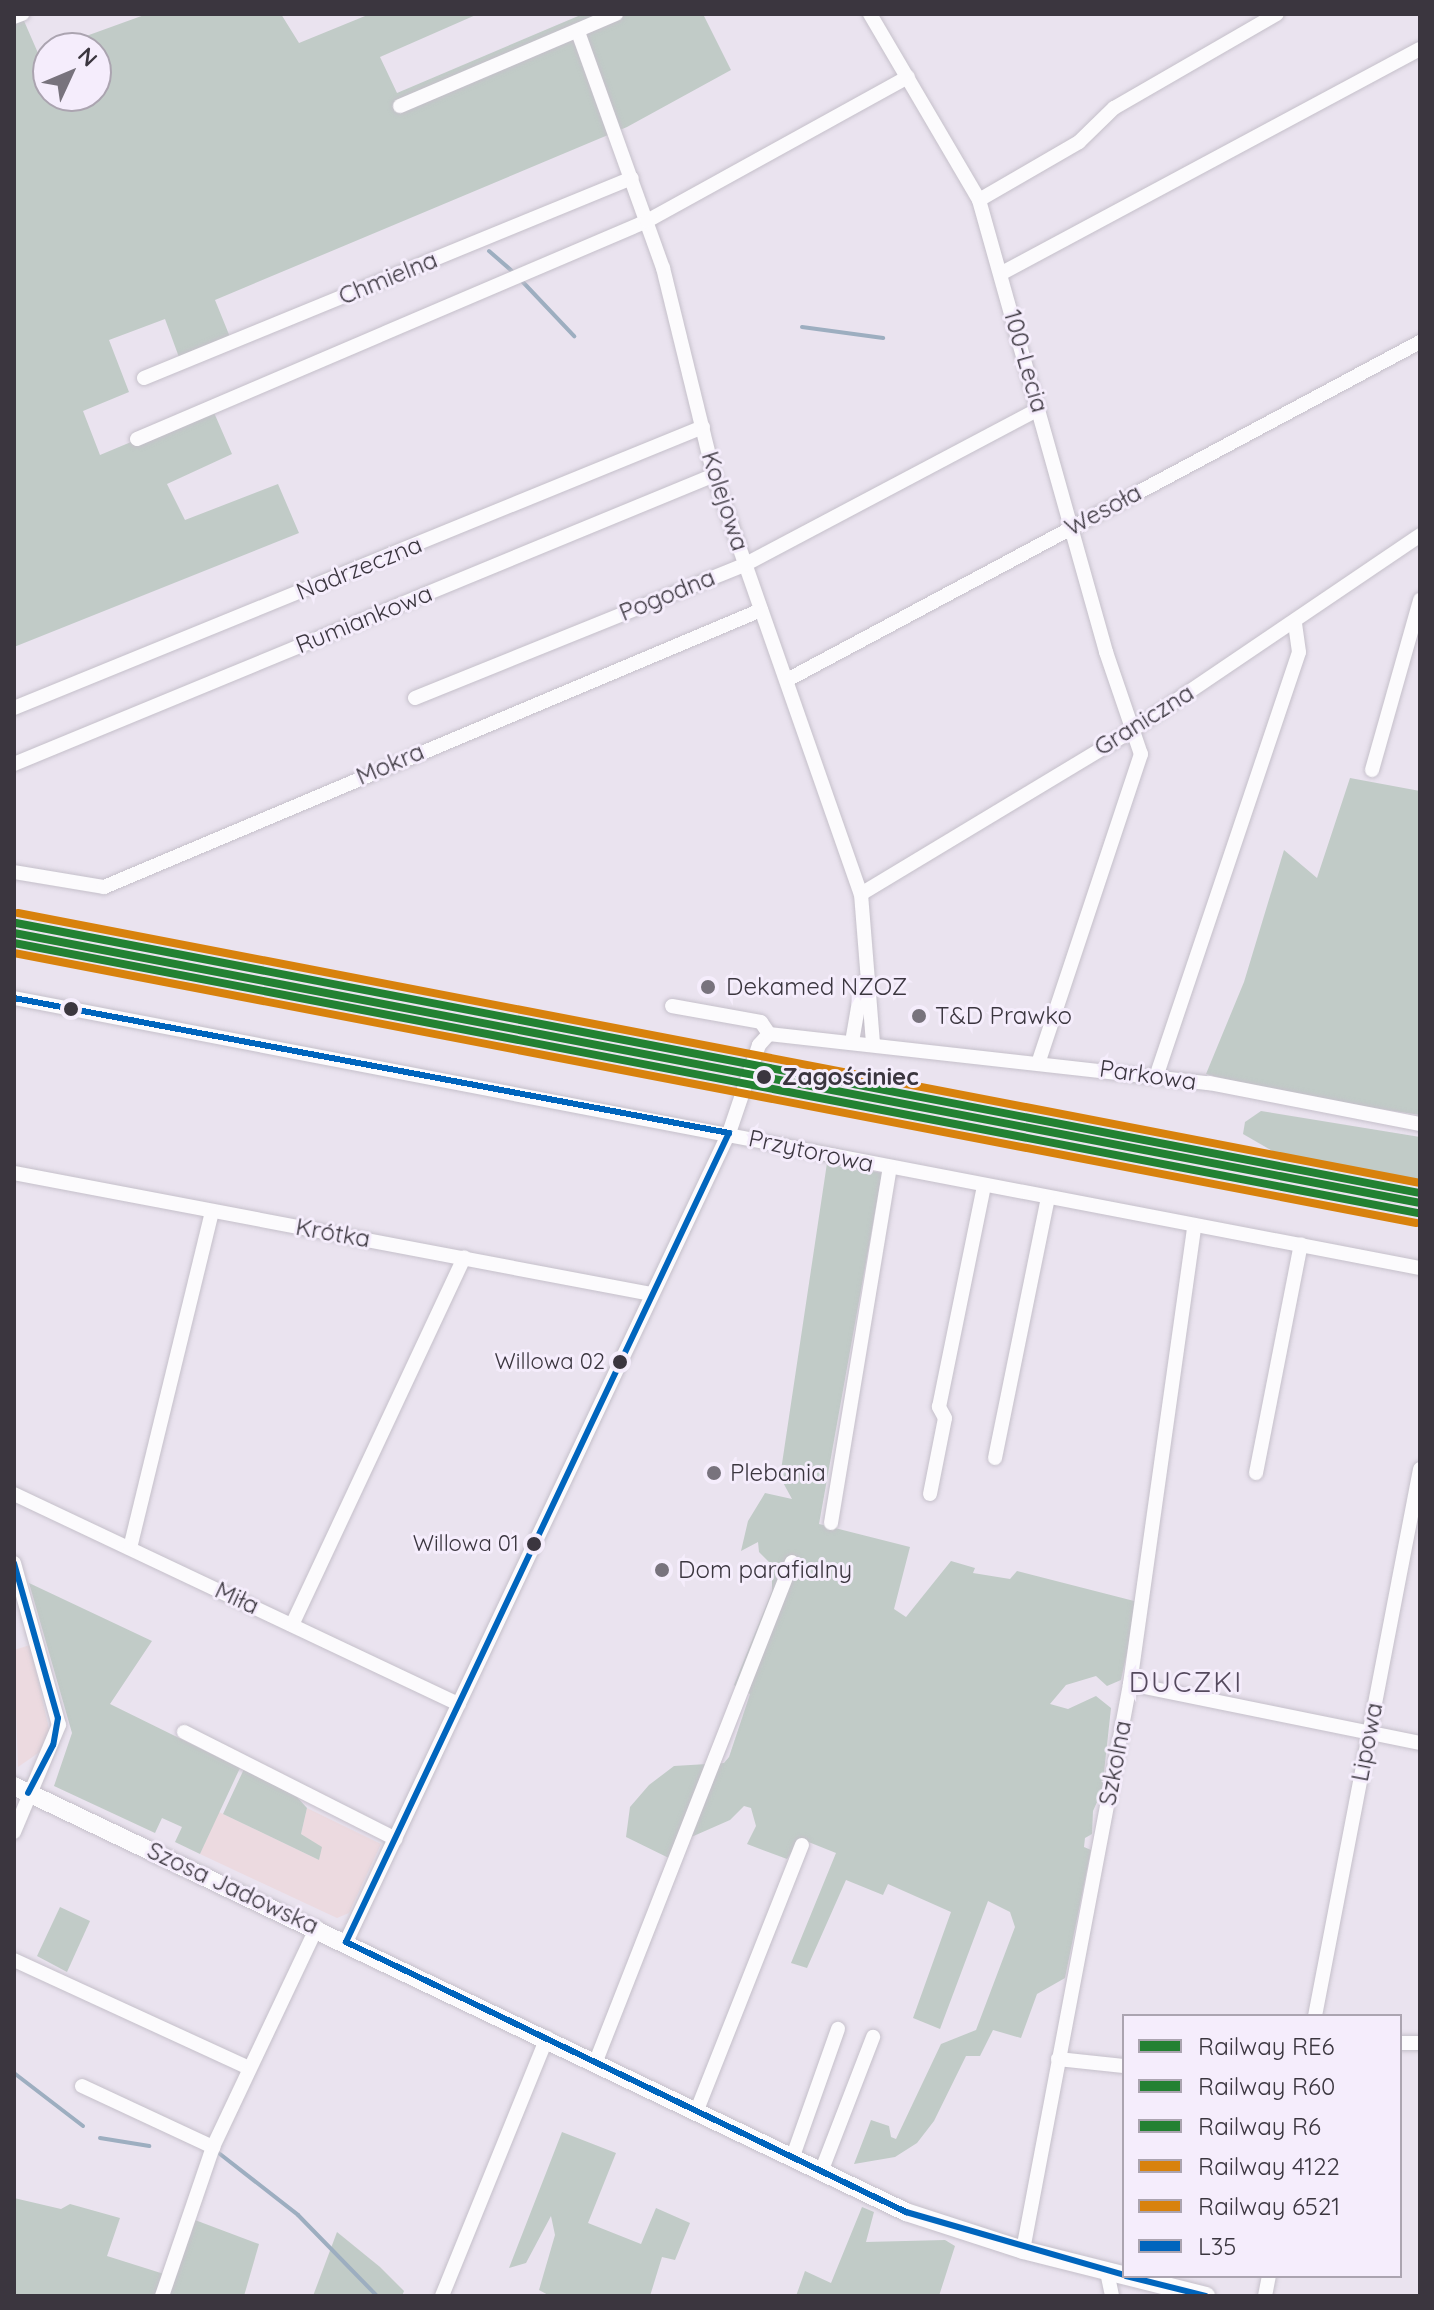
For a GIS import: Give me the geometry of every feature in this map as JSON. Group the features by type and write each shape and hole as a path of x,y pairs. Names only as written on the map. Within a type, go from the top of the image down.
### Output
{"main road":[{"name":"Szosa Jadowska","path":"21,1789 317,1927 906,2212 1023,2250 1122,2276"},
{"name":"Szosa Jadowska","path":"1132,2278 1206,2296"}],"street":[{"path":"14,17 22,14"},
{"path":"400,106 616,14"},
{"name":"100-Lecia","path":"870,14 979,200 1071,527 1141,760 1039,1061"},
{"path":"979,200 1079,142 1114,108 1277,14"},
{"name":"Kolejowa","path":"578,32 647,221 682,334 714,475 861,894 864,970 873,1044"},
{"path":"1002,273 1420,49"},
{"path":"137,439 647,221 908,77"},
{"name":"Chmielna","path":"144,378 632,178"},
{"name":"Wesoła","path":"787,680 1420,342"},
{"name":"Pogodna","path":"415,698 746,564 1039,409"},
{"name":"Nadrzeczna","path":"14,708 703,427"},
{"name":"Rumiankowa","path":"14,764 714,475"},
{"name":"Graniczna","path":"861,894 1131,731 1420,535"},
{"path":"1372,770 1420,600"},
{"name":"Mokra","path":"14,872 104,887 761,610"},
{"path":"1156,1077 1299,652 1295,622"},
{"name":"Kolejowa","path":"852,1042 864,970"},
{"name":"Przytorowa","path":"14,998 1420,1268"},
{"path":"346,1942 729,1133 759,1045 769,1034 761,1022 672,1006"},
{"name":"Parkowa","path":"769,1034 1039,1061 1156,1077 1420,1124"},
{"path":"831,1523 890,1168"},
{"name":"Krótka","path":"14,1173 651,1294"},
{"path":"930,1494 945,1418 939,1407 984,1186"},
{"path":"995,1458 1048,1198"},
{"path":"130,1548 212,1212"},
{"name":"Szkolna","path":"1023,2250 1130,1684 1194,1226"},
{"path":"1256,1473 1301,1244"},
{"path":"292,1625 464,1257"},
{"name":"Lipowa","path":"1315,2014 1420,1469"},
{"name":"Miła","path":"14,1494 459,1704"},
{"path":"596,2061 792,1562"},
{"path":"14,1563 59,1725 21,1789 14,1832"},
{"path":"1130,1684 1420,1743"},
{"path":"184,1732 396,1839"},
{"path":"697,2110 802,1845"},
{"path":"162,2296 213,2147 317,1927"},
{"path":"14,1960 249,2068"},
{"path":"793,2156 838,2029"},
{"path":"821,2172 873,2037"},
{"path":"442,2296 547,2038"},
{"path":"1058,2059 1122,2066"},
{"path":"82,2086 213,2147"},
{"path":"1107,2272 1112,2296"}],"shaded area":[{"path":"14,14 21,14 32,39 32,112 112,112 112,32 97,32 147,14 281,14 299,43 370,14 478,14 380,57 397,93 583,14 703,14 731,70 627,127 215,300 230,337 180,360 165,319 109,340 129,392 83,411 100,455 212,408 232,454 167,484 185,520 278,484 299,533 14,647"},
{"path":"1350,778 1420,791 1420,1115 1277,1093 1206,1074 1244,982 1284,850 1317,878"},
{"path":"1261,1111 1420,1137 1420,1183 1276,1153 1243,1134 1245,1122"},
{"path":"827,1163 882,1173 819,1524 910,1547 894,1609 906,1617 951,1561 975,1568 973,1573 1010,1579 1017,1571 1138,1602 1121,1680 1107,1686 1096,1676 1066,1685 1050,1704 1068,1709 1096,1696 1111,1708 1102,1791 1093,1811 1092,1834 1085,1838 1084,1847 1091,1850 1065,1978 1037,1994 1021,2038 993,2030 980,2056 966,2056 934,2121 917,2143 895,2157 854,2164 871,2120 889,2126 891,2137 896,2139 941,2044 976,2030 1015,1927 1010,1912 988,1901 940,2029 913,2018 951,1912 888,1884 883,1895 846,1880 807,1968 791,1963 836,1853 801,1839 787,1859 747,1844 756,1826 751,1808 744,1806 730,1820 689,1838 679,1863 626,1837 630,1807 649,1785 674,1766 724,1763 729,1757 750,1694 734,1685 772,1591 772,1565 759,1552 758,1542 741,1551 748,1521 765,1493 792,1499 780,1477"},
{"path":"29,1583 152,1641 110,1704 240,1768 200,1854 175,1842 182,1827 162,1818 155,1833 54,1786 72,1733"},
{"path":"30,1645 49,1729 44,1749 18,1767 14,1650"},
{"path":"244,1769 297,1797 307,1808 301,1834 322,1847 319,1860 223,1814"},
{"path":"307,1808 381,1844 349,1913 337,1918 200,1854 219,1812 319,1860 321,1847 301,1834"},
{"path":"60,1907 90,1921 67,1972 37,1956"},
{"path":"562,2132 616,2153 588,2223 641,2244 656,2208 690,2223 675,2260 662,2257 650,2296 550,2296 539,2290 555,2235 551,2216 526,2263 509,2268"},
{"path":"14,2198 61,2209 70,2204 120,2218 107,2256 164,2274 157,2296 14,2296"},
{"path":"862,2207 874,2212 866,2242 945,2240 955,2246 939,2296 796,2296 805,2271 831,2283"},
{"path":"195,2220 259,2244 244,2296 168,2296"},
{"path":"337,2232 380,2267 404,2291 402,2296 313,2296"}],"waterway":[{"path":"489,251 514,273"},
{"path":"520,279 574,336"},
{"path":"802,327 883,338"},
{"path":"14,2073 83,2126"},
{"path":"100,2138 149,2146"},
{"path":"220,2154 298,2215 377,2296"}],"rail line":[{"name":"6521","path":"18,913 1420,1183"},
{"name":"R6","path":"16,923 1420,1193"},
{"name":"RE6","path":"14,933 1420,1203"},
{"name":"R60","path":"14,943 1418,1213"},
{"name":"4122","path":"14,953 1416,1223"}],"transit line":[{"name":"L35","path":"14,998 729,1133"},
{"name":"L35","path":"346,1942 729,1133"},
{"name":"L35","path":"14,1563 58,1718 53,1745 28,1793"},
{"name":"L35","path":"346,1942 906,2212 1122,2274"},
{"name":"L35","path":"1134,2278 1206,2296"}],"place":[{"name":"Dekamed NZOZ","path":"708,987"},
{"name":"T&D Prawko","path":"919,1016"},
{"name":"Zagościniec","path":"764,1077"},
{"name":"Willowa 02","path":"620,1362"},
{"name":"Plebania","path":"714,1473"},
{"name":"Willowa 01","path":"534,1544"},
{"name":"Dom parafialny","path":"662,1570"}],"district":[{"name":"DUCZKI","path":"1186,1682"}]}
